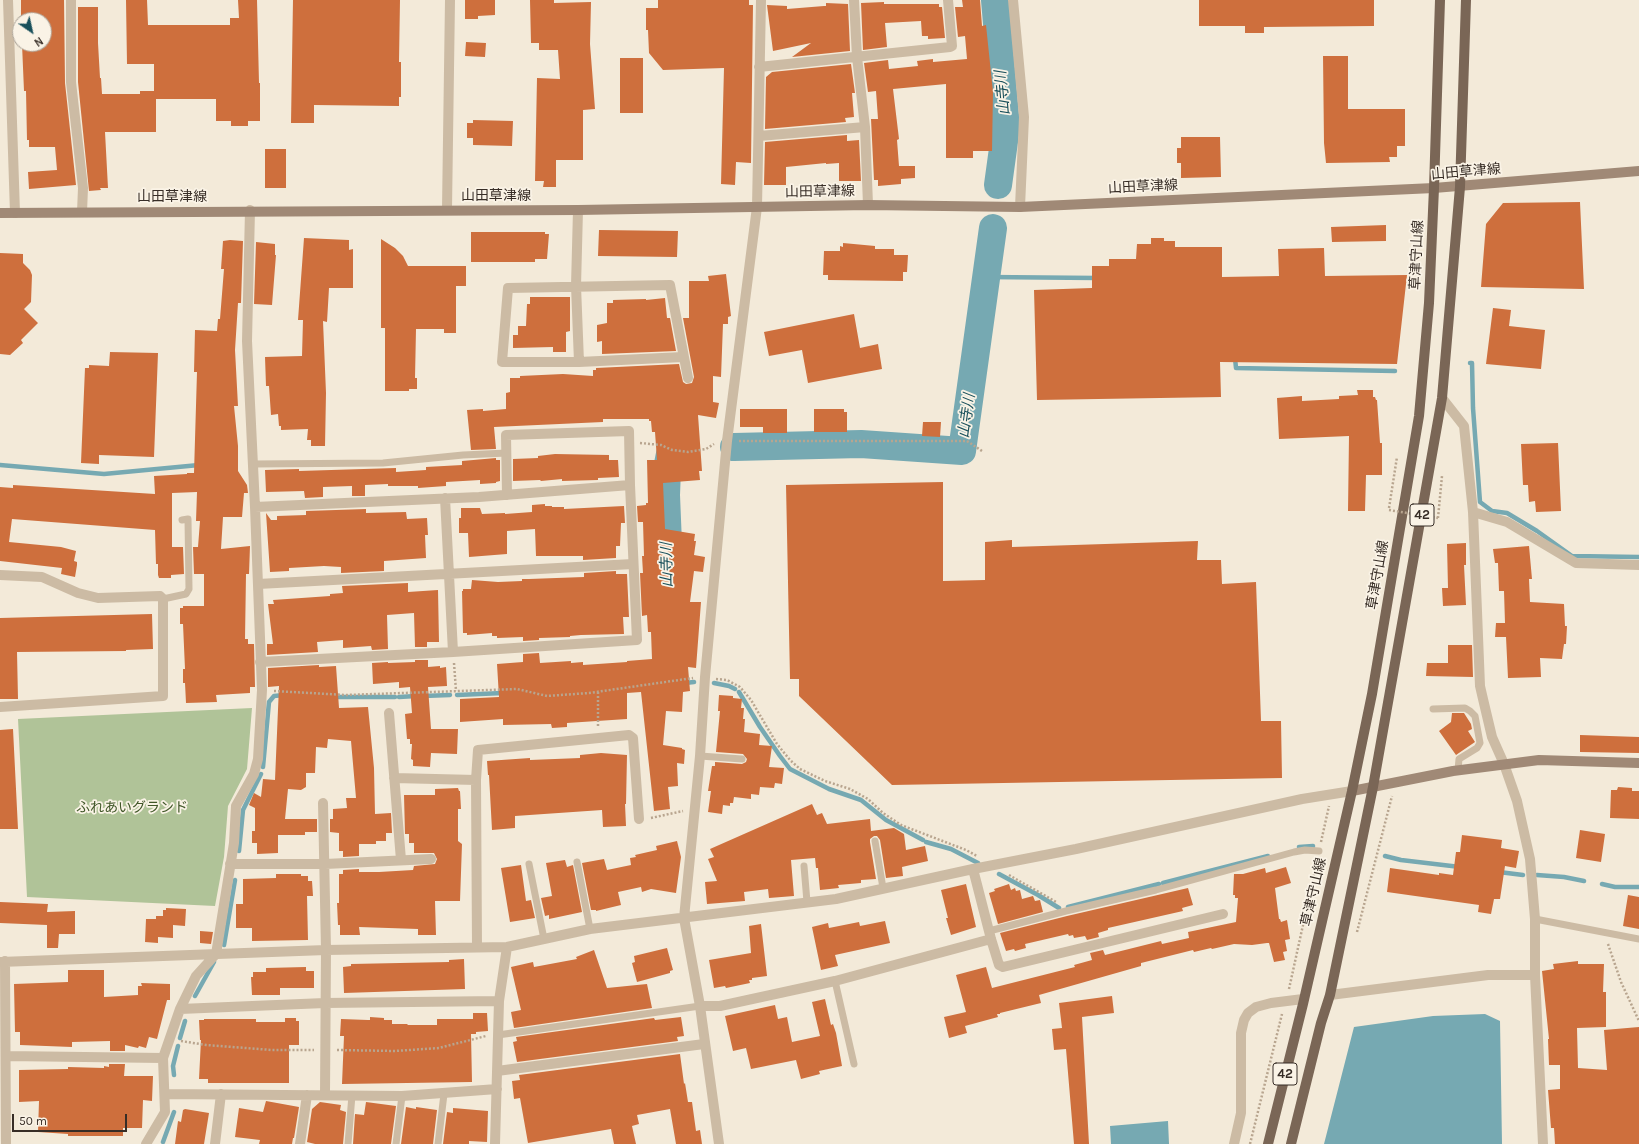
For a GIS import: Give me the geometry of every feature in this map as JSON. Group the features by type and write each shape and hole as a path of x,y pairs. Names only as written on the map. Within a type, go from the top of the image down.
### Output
{"main road":[{"name":"草津守山線","path":"1268,1144 1352,791 1372,694 1419,416 1428,303 1434,188 1440,0"},
{"name":"42","path":"1290,1144 1321,1023 1330,995 1373,787 1442,398 1460,187 1466,0"},
{"name":"山田草津線","path":"0,213 250,210 578,210 868,205 1020,207 1460,187 1639,171"},
{"path":"1352,791 1458,770 1540,760 1639,763"}],"street":[{"path":"8,0 16,213"},
{"path":"71,0 71,82 83,188 82,212"},
{"path":"448,209 450,0"},
{"path":"719,1144 704,1044 700,1006 684,918 700,756 705,677 727,441 757,207 761,0"},
{"path":"854,0 857,56 864,127 868,205"},
{"path":"759,67 950,47 952,46 948,0"},
{"path":"1013,0 1024,117 1020,207"},
{"path":"759,136 864,127"},
{"path":"146,1144 165,1112 163,1058 180,1009 196,976 216,954 230,864 236,806 254,774 258,759 262,690 247,341 250,210"},
{"path":"578,210 576,286 579,362"},
{"path":"683,358 579,362 502,362 508,288 670,285 688,378"},
{"path":"1442,398 1464,426 1473,512 1480,686 1492,737 1517,800 1525,829 1530,859 1534,919 1535,975 1543,1144"},
{"path":"260,662 454,652 637,640 629,431 506,435 507,495"},
{"path":"255,507 507,495 630,486"},
{"path":"445,498 454,652"},
{"path":"1473,512 1507,522 1576,563 1639,566"},
{"path":"258,584 633,564"},
{"path":"0,575 42,577 78,593 98,598 160,596 163,599 163,696 0,707"},
{"path":"389,713 401,860"},
{"path":"477,947 476,780 478,750 629,735 633,738 639,819"},
{"path":"394,778 476,780"},
{"path":"6,1144 6,1056 2,961 326,950 507,947 590,929 836,899 973,868 1076,849 1302,799 1352,791"},
{"path":"323,803 326,950 325,1094"},
{"path":"230,864 325,864 431,859"},
{"path":"973,868 999,965 1003,967 1222,914"},
{"path":"700,1006 720,1006 835,981 990,935"},
{"path":"496,1144 499,1001 507,947"},
{"path":"1330,995 1488,975 1535,975"},
{"path":"180,1009 325,1003 499,1001"},
{"path":"1234,1144 1241,1113 1241,1033 1244,1020 1248,1013 1256,1008 1283,1002 1303,1001"},
{"path":"497,1070 704,1044"},
{"path":"6,1056 163,1058"},
{"path":"165,1094 325,1094 402,1096 497,1089"},
{"path":"215,1144 221,1094"},
{"path":"300,1144 307,1095"}],"lane":[{"path":"253,464 383,463 463,455 507,453"},
{"path":"163,599 186,594 189,589 188,519 182,520"},
{"path":"1432,709 1465,708 1475,716 1480,743 1477,748 1459,759 1458,770"},
{"path":"700,756 742,759"},
{"path":"875,841 883,888"},
{"path":"990,935 1066,911 1156,890 1294,852 1305,850 1319,852"},
{"path":"577,862 590,929"},
{"path":"529,864 544,939"},
{"path":"804,866 807,902"},
{"path":"1534,919 1639,939"},
{"path":"835,981 854,1064"},
{"path":"498,1036 700,1006"},
{"path":"438,1144 444,1094"},
{"path":"348,1144 352,1095"},
{"path":"396,1144 402,1096"}],"path":[{"path":"630,442 656,445 672,450 688,452 706,449 711,445 727,441 967,441 982,451"},
{"path":"1397,457 1389,510 1438,518 1443,472"},
{"path":"454,652 456,691"},
{"path":"262,690 346,695 517,689 547,696 598,692 705,677 727,680 740,687 751,700 777,744 790,760 800,769 825,781 850,789 868,799 882,813 901,825 966,850 1053,900 1066,911"},
{"path":"598,692 598,738"},
{"path":"1250,1144 1280,1023 1283,1002 1289,988 1331,794"},
{"path":"639,819 695,808"},
{"path":"1605,932 1611,956 1639,1021"}],"green space":[{"name":"ふれあいグランド","path":"252,708 247,769 228,806 224,857 215,906 27,897 18,719"}],"water":[{"path":"1485,1014 1500,1021 1502,1144 1324,1144 1354,1027 1433,1016"},
{"path":"1168,1121 1169,1144 1111,1144 1110,1126"}],"building":[{"path":"21,0 64,0 65,83 76,185 29,189 28,172 57,170 55,147 29,147 29,140 27,140 26,91 24,91 22,52 52,52 52,12 21,12"},
{"path":"126,0 147,0 148,25 230,25 230,18 239,18 238,0 257,0 260,121 248,121 248,126 231,126 231,121 216,121 216,99 156,99 156,132 105,132 108,188 100,188 101,190 89,191 78,82 78,7 98,7 98,43 102,94 140,94 140,91 154,91 154,64 127,64"},
{"path":"293,0 400,0 399,62 401,62 401,97 399,97 399,106 314,105 314,123 291,123"},
{"path":"465,0 495,0 495,15 478,16 478,19 465,19"},
{"path":"530,0 554,0 554,3 591,2 590,44 595,109 583,110 583,160 556,160 556,187 543,187 544,181 535,181 537,78 560,79 558,50 539,50 539,43 531,43"},
{"path":"658,0 749,0 749,5 753,5 751,163 736,162 735,185 721,184 724,68 663,70 649,53 648,30 646,30 646,8 658,8"},
{"path":"962,0 980,0 982,26 986,25 993,92 992,151 973,151 973,158 946,158 946,84 893,89 899,139 897,140 899,166 915,166 915,178 901,179 901,184 878,186 878,180 874,180 871,119 878,119 876,91 868,92 864,63 888,60 889,69 918,66 917,61 933,59 933,62 967,59 965,36 958,37 955,7 963,7"},
{"path":"1199,0 1374,0 1374,26 1264,27 1264,33 1245,33 1245,26 1199,26"},
{"path":"884,2 884,4 939,4 939,7 942,7 945,38 928,39 928,36 922,36 921,21 885,23 887,47 863,50 861,3"},
{"path":"826,3 848,4 850,51 792,57 811,43 773,51 767,5 787,6 787,9 826,6"},
{"path":"466,42 486,43 485,57 465,56"},
{"path":"1323,56 1348,56 1348,109 1405,109 1405,146 1397,146 1397,157 1389,157 1390,162 1326,163 1324,143"},
{"path":"620,58 643,58 643,113 620,113"},
{"path":"851,64 855,93 852,93 854,117 845,118 846,122 765,129 766,77 772,72"},
{"path":"473,120 513,121 512,146 473,145 473,138 467,138 467,123 473,123"},
{"path":"847,135 847,141 859,140 861,181 839,181 839,163 826,163 786,167 786,185 764,185 765,142"},
{"path":"1181,137 1220,137 1221,177 1181,178 1181,163 1177,163 1177,148 1181,148"},
{"path":"265,149 286,149 286,188 265,188"},
{"path":"1580,202 1584,289 1481,287 1486,224 1503,203"},
{"path":"1386,225 1386,241 1332,242 1331,227"},
{"path":"599,230 678,231 677,257 598,256"},
{"path":"471,232 545,232 545,234 549,234 547,259 535,259 535,262 471,262"},
{"path":"304,238 349,240 349,250 353,249 353,288 329,288 327,322 323,321 326,393 325,446 311,446 311,440 307,440 308,429 281,430 281,426 279,426 278,414 271,415 269,386 266,386 265,357 302,356 303,320 298,320"},
{"path":"1151,238 1164,238 1164,241 1175,241 1175,247 1222,247 1222,277 1279,276 1278,249 1324,248 1325,276 1407,275 1397,364 1220,362 1221,397 1037,400 1034,290 1092,288 1092,266 1109,266 1109,259 1136,259 1137,244 1151,244"},
{"path":"381,239 395,248 403,256 408,266 466,266 466,286 456,286 456,333 444,333 444,329 416,329 415,378 417,378 417,389 409,389 409,391 385,391 385,328 381,328"},
{"path":"223,241 243,241 241,303 238,303 235,350 238,406 234,406 238,446 238,471 247,485 248,493 244,493 242,517 223,517 221,549 250,546 249,574 246,574 245,639 248,639 248,644 254,644 255,687 250,687 250,693 216,695 217,702 186,703 185,683 183,683 183,669 185,669 183,624 180,624 180,608 183,608 183,606 204,606 204,574 194,574 193,547 198,547 200,521 196,521 197,492 172,493 172,547 183,547 184,574 171,575 171,578 159,578 158,575 158,564 156,564 155,530 12,519 9,542 61,547 76,551 74,561 77,562 75,577 61,574 62,568 0,561 0,487 13,488 13,485 155,494 154,476 194,473 197,372 194,372 195,330 217,331 218,319 220,319 224,269 221,269"},
{"path":"256,242 275,244 276,255 272,305 254,304"},
{"path":"843,243 875,246 875,249 894,249 894,255 908,255 907,272 903,272 903,281 828,280 828,275 823,275 824,251 840,251 840,246 843,247"},
{"path":"0,253 23,254 23,263 30,270 32,275 31,302 24,309 38,323 21,340 23,343 10,355 0,354"},
{"path":"726,274 731,316 728,317 728,324 723,324 721,377 713,376 713,402 719,403 716,418 698,415 702,471 699,471 700,480 663,483 665,529 695,534 694,541 696,541 694,555 705,557 703,572 694,571 690,602 701,602 696,668 688,667 690,691 683,692 682,712 666,711 663,745 682,748 685,750 684,764 677,763 678,786 668,787 670,809 654,811 641,692 627,693 627,719 567,723 567,727 552,728 551,724 503,725 503,719 460,722 460,699 499,697 497,664 523,662 523,654 539,653 540,663 571,661 571,663 583,662 583,665 652,659 651,632 648,632 647,615 642,616 640,573 643,573 642,556 644,556 643,522 638,522 637,506 646,505 646,503 648,503 647,460 657,460 655,432 652,432 651,421 649,421 649,419 603,419 603,422 494,427 496,449 471,450 467,410 483,409 483,411 506,409 506,393 510,392 510,378 520,378 520,376 563,374 593,376 593,370 596,370 596,368 679,364 683,382 686,384 692,383 694,377 683,318 689,318 689,281 709,281 708,276"},
{"path":"530,297 570,297 570,331 566,332 566,352 553,352 553,347 513,348 513,335 518,335 518,326 526,326 527,304 530,304"},
{"path":"665,298 667,318 670,318 676,351 602,354 602,341 597,342 597,325 607,323 607,303 613,303 613,300 646,300"},
{"path":"1493,308 1511,310 1509,326 1545,330 1541,369 1486,364"},
{"path":"854,314 860,348 878,344 882,369 808,383 802,350 769,356 764,332"},
{"path":"110,352 158,353 154,457 99,455 99,464 81,463 85,368 89,368 89,365 109,366"},
{"path":"1357,390 1373,390 1373,397 1377,400 1380,443 1382,443 1382,475 1366,475 1365,511 1348,511 1349,436 1279,439 1277,398 1302,396 1302,401 1339,399 1339,396 1358,395"},
{"path":"740,409 787,409 787,433 763,433 763,427 740,427"},
{"path":"814,409 844,409 844,412 847,412 847,432 814,432"},
{"path":"923,422 941,422 940,437 922,436"},
{"path":"1558,443 1561,511 1536,512 1535,501 1529,502 1528,485 1523,485 1521,444"},
{"path":"555,454 609,455 609,460 618,460 619,477 598,478 598,480 562,481 562,479 513,481 513,459 538,458 538,456"},
{"path":"496,458 496,460 500,460 500,481 496,483 480,484 480,480 446,482 446,486 418,488 418,486 388,486 388,484 365,485 365,496 352,496 352,486 323,487 323,497 305,498 304,491 266,492 265,470 299,469 299,471 396,468 396,472 426,470 426,467 462,465 462,461"},
{"path":"943,482 943,581 985,580 985,542 1012,540 1012,547 1198,541 1197,560 1221,560 1222,584 1256,582 1261,721 1281,721 1282,778 892,785 799,696 799,679 790,679 786,485"},
{"path":"545,504 545,506 564,507 564,509 624,506 625,523 621,523 620,546 616,546 616,558 583,560 583,556 536,556 535,529 507,531 507,554 469,557 468,533 459,533 461,508 480,508 482,514 505,514 532,512 532,505"},
{"path":"366,509 366,513 406,512 407,519 427,518 428,535 425,535 426,558 384,561 384,571 341,573 341,567 324,566 289,568 289,571 270,572 266,513 271,520 277,520 277,516 306,515 306,511"},
{"path":"1466,543 1466,565 1464,565 1466,605 1443,606 1442,588 1448,588 1447,544"},
{"path":"1529,546 1532,579 1529,579 1530,602 1564,604 1565,626 1567,626 1566,644 1564,644 1562,659 1540,658 1541,677 1508,678 1506,637 1495,637 1496,623 1505,623 1504,591 1499,591 1498,563 1495,563 1493,549"},
{"path":"616,571 616,574 627,574 629,617 623,617 624,634 581,635 570,637 539,638 539,640 523,641 523,637 497,638 497,636 492,636 492,633 467,635 467,633 463,633 462,591 463,589 471,589 472,580 498,582 522,581 522,579 584,577 584,573"},
{"path":"408,583 408,592 438,590 439,642 427,642 427,647 415,647 414,613 387,615 388,649 372,650 371,646 343,648 343,640 317,642 318,652 267,655 267,644 273,644 268,604 274,604 273,600 330,596 330,594 343,593 342,586"},
{"path":"152,614 153,649 126,651 17,652 18,699 0,699 0,618"},
{"path":"1448,645 1472,645 1473,677 1426,676 1427,663 1448,663"},
{"path":"415,660 428,660 428,667 446,667 447,686 428,687 431,729 458,729 457,754 431,753 430,767 413,766 413,760 411,759 412,744 410,744 410,739 407,739 405,714 412,713 410,687 399,688 399,682 373,684 372,663 415,662"},
{"path":"319,665 319,667 336,666 339,708 368,707 374,768 375,814 391,813 392,833 386,833 386,841 376,841 376,844 359,844 359,856 343,857 343,851 339,851 339,833 330,832 330,819 333,819 333,809 347,808 346,798 356,798 351,741 328,739 327,748 316,747 315,773 306,773 306,787 301,790 288,789 285,819 317,819 317,832 305,832 305,835 278,835 278,853 257,854 257,843 252,843 252,831 255,831 255,808 249,805 254,793 261,797 263,779 275,780 279,686 268,687 268,668"},
{"path":"719,695 733,696 733,698 742,699 741,708 744,708 743,719 745,719 744,732 760,734 759,745 772,746 769,767 784,768 782,784 775,783 774,788 760,787 759,795 751,794 751,799 734,797 733,803 730,803 730,806 723,805 722,814 708,812 711,791 708,791 712,766 715,766 715,762 742,764 746,762 747,759 743,754 716,752 720,711 718,711"},
{"path":"1452,713 1464,713 1471,724 1472,729 1468,731 1475,742 1456,755 1439,731 1451,722"},
{"path":"13,729 18,829 0,829 0,730"},
{"path":"1580,735 1639,737 1639,753 1580,752"},
{"path":"601,753 627,755 625,804 626,826 603,827 602,810 515,816 515,828 492,830 487,761 530,758 530,760 580,758 580,755"},
{"path":"1618,787 1632,788 1632,791 1639,791 1639,819 1610,818 1611,790 1617,790"},
{"path":"458,788 460,791 461,809 458,809 458,841 462,844 460,901 435,901 436,935 418,935 418,929 359,927 360,935 340,935 337,903 339,903 339,874 343,874 343,870 359,869 359,872 413,870 414,866 435,864 437,859 434,853 414,853 414,843 409,843 409,834 405,834 404,795 435,795 435,789"},
{"path":"812,804 817,815 822,813 827,824 870,819 871,831 894,828 904,834 906,850 925,846 928,861 902,867 903,876 886,878 880,840 877,836 874,836 870,839 870,842 876,879 861,880 861,883 838,885 839,888 820,890 818,868 816,868 815,858 791,860 794,896 769,898 768,889 744,892 745,901 707,904 705,882 717,881 708,859 714,857 710,849"},
{"path":"1580,830 1605,834 1601,862 1576,858"},
{"path":"1462,835 1502,840 1501,848 1519,851 1516,868 1505,866 1500,899 1494,899 1491,914 1478,912 1479,905 1387,892 1390,868 1439,875 1439,873 1453,875 1456,852 1460,852"},
{"path":"677,841 681,857 676,893 651,889 642,892 641,887 618,892 621,905 596,911 591,910 582,863 604,859 607,870 631,865 630,858 636,857 635,855 657,850 656,846"},
{"path":"565,860 567,867 573,865 582,912 549,919 549,915 545,916 541,898 552,896 546,863"},
{"path":"521,865 526,901 531,900 535,918 510,922 501,868"},
{"path":"1286,867 1291,883 1275,888 1279,919 1281,922 1287,920 1290,939 1285,940 1287,951 1283,952 1285,960 1274,962 1269,943 1252,945 1234,944 1194,952 1193,950 1141,963 1141,966 1039,995 1041,1003 1000,1013 997,1014 998,1017 965,1026 967,1033 949,1038 944,1017 966,1012 956,975 986,967 992,988 1075,967 1074,965 1092,960 1090,953 1103,950 1105,955 1161,941 1162,944 1189,938 1188,932 1236,922 1238,898 1235,898 1235,895 1233,895 1234,874 1243,874 1265,868 1266,873"},
{"path":"276,874 301,874 301,876 308,876 308,881 312,881 313,896 307,896 308,940 252,941 252,928 236,928 236,904 243,904 243,879 276,878"},
{"path":"966,884 976,927 951,935 941,890"},
{"path":"1009,884 1011,890 1015,888 1016,891 1020,890 1022,899 1033,896 1035,901 1040,900 1043,912 998,924 989,893 995,891 994,889"},
{"path":"1188,888 1193,905 1182,908 1183,911 1108,928 1108,930 1098,933 1099,937 1087,940 1085,936 1074,938 1073,935 1069,936 1068,934 1025,944 1026,948 1015,951 1014,949 1006,951 1000,933 1067,916"},
{"path":"1628,895 1639,897 1639,929 1623,926"},
{"path":"0,902 48,904 47,912 75,911 75,934 59,934 58,948 47,948 47,925 0,923"},
{"path":"166,908 186,909 185,926 173,925 173,938 158,937 158,943 145,942 146,919 156,919 156,916 163,916 163,910 166,910"},
{"path":"885,921 890,943 835,955 838,966 821,970 812,927 828,923 829,928 859,922 860,926"},
{"path":"761,924 767,976 752,978 752,980 749,980 750,983 726,988 725,986 714,988 709,960 751,953 749,926"},
{"path":"200,931 213,932 211,944 200,943"},
{"path":"667,948 673,970 670,971 670,973 637,982 632,963 635,962 634,956"},
{"path":"594,950 607,988 647,984 652,1008 514,1028 511,1012 521,1010 511,967 533,962 534,967 577,959 576,957"},
{"path":"464,959 465,989 344,993 343,967 351,966 351,964 449,962 449,960"},
{"path":"1578,961 1578,964 1604,964 1603,992 1606,992 1606,1027 1577,1028 1578,1068 1607,1070 1604,1030 1639,1027 1639,1144 1555,1144 1554,1128 1551,1128 1548,1090 1560,1089 1560,1065 1549,1065 1549,1039 1542,971 1554,969 1553,964"},
{"path":"306,967 306,971 314,971 314,988 280,988 280,995 252,995 251,977 253,977 253,972 266,972 266,968"},
{"path":"68,970 104,970 104,997 138,995 138,986 142,986 141,983 170,984 170,1000 167,1000 157,1039 149,1037 146,1048 125,1045 125,1051 110,1051 110,1041 72,1042 72,1047 20,1045 20,1032 15,1032 14,984 68,982"},
{"path":"1112,996 1114,1013 1082,1017 1089,1144 1074,1144 1066,1049 1054,1050 1052,1029 1062,1028 1059,1003"},
{"path":"825,999 831,1025 833,1024 836,1033 842,1066 819,1071 820,1074 801,1079 796,1060 751,1069 746,1048 733,1051 725,1016 775,1005 778,1019 787,1017 792,1042 820,1036 812,1002"},
{"path":"473,1013 487,1013 488,1031 471,1034 472,1082 342,1084 344,1036 340,1036 341,1019 370,1020 370,1017 392,1020 392,1024 437,1025 437,1019 473,1019"},
{"path":"681,1017 684,1036 677,1037 678,1041 517,1062 513,1042 517,1041 516,1037 654,1018 655,1020"},
{"path":"285,1018 296,1018 296,1021 299,1021 299,1045 289,1045 289,1083 208,1083 208,1079 199,1079 201,1040 199,1020 256,1019 256,1022 285,1022"},
{"path":"680,1054 688,1102 692,1102 696,1131 700,1130 702,1144 676,1144 670,1109 637,1115 639,1124 632,1126 636,1144 614,1144 611,1129 528,1143 520,1098 514,1099 512,1081 520,1080 519,1075"},
{"path":"109,1064 125,1064 124,1076 153,1076 152,1101 143,1100 142,1128 123,1128 123,1136 68,1136 68,1134 38,1132 39,1101 19,1102 19,1070 68,1069 68,1067 104,1068 104,1066 109,1067"},
{"path":"266,1101 299,1107 292,1144 259,1144 260,1140 235,1137 239,1108 263,1112"},
{"path":"320,1102 341,1105 340,1110 346,1112 343,1144 315,1144 307,1142 312,1109"},
{"path":"366,1102 396,1106 391,1144 353,1144 355,1114 364,1115"},
{"path":"406,1107 437,1110 433,1144 401,1144"},
{"path":"453,1108 488,1111 487,1142 469,1141 469,1144 443,1144 447,1112 453,1113"},
{"path":"185,1109 209,1113 204,1144 175,1144 178,1121 181,1122 183,1110"}],"waterway":[{"name":"山寺川","path":"995,0 1006,127 998,185"},
{"name":"山寺川","path":"734,447 861,444 962,451 993,228"},
{"path":"986,277 1097,278"},
{"path":"1235,358 1236,368 1395,371"},
{"path":"1470,363 1472,363 1473,408 1480,502 1492,511 1507,513 1537,531 1572,556 1639,557"},
{"name":"山寺川","path":"669,568 666,495 667,469 670,454"},
{"path":"0,465 104,474 199,465"},
{"path":"685,683 694,682"},
{"path":"714,683 729,686 735,689"},
{"path":"739,692 760,727 790,769 829,789 861,800 886,820 923,840"},
{"path":"457,695 503,693"},
{"path":"263,767 269,702 274,696 284,695"},
{"path":"423,696 450,695"},
{"path":"399,697 416,696"},
{"path":"334,697 395,697"},
{"path":"239,851 243,810 261,774"},
{"path":"926,842 951,849 978,863"},
{"path":"1299,847 1313,846"},
{"path":"1163,883 1268,856"},
{"path":"1385,856 1401,860 1460,867"},
{"path":"1499,872 1523,875"},
{"path":"999,874 1059,908"},
{"path":"1537,875 1564,877 1584,881"},
{"path":"224,945 235,880"},
{"path":"1068,907 1159,884"},
{"path":"1602,884 1615,887 1639,887"},
{"path":"195,996 214,962"},
{"path":"180,1038 185,1021"},
{"path":"174,1075 173,1066 178,1046"},
{"path":"163,1142 174,1112"}]}
